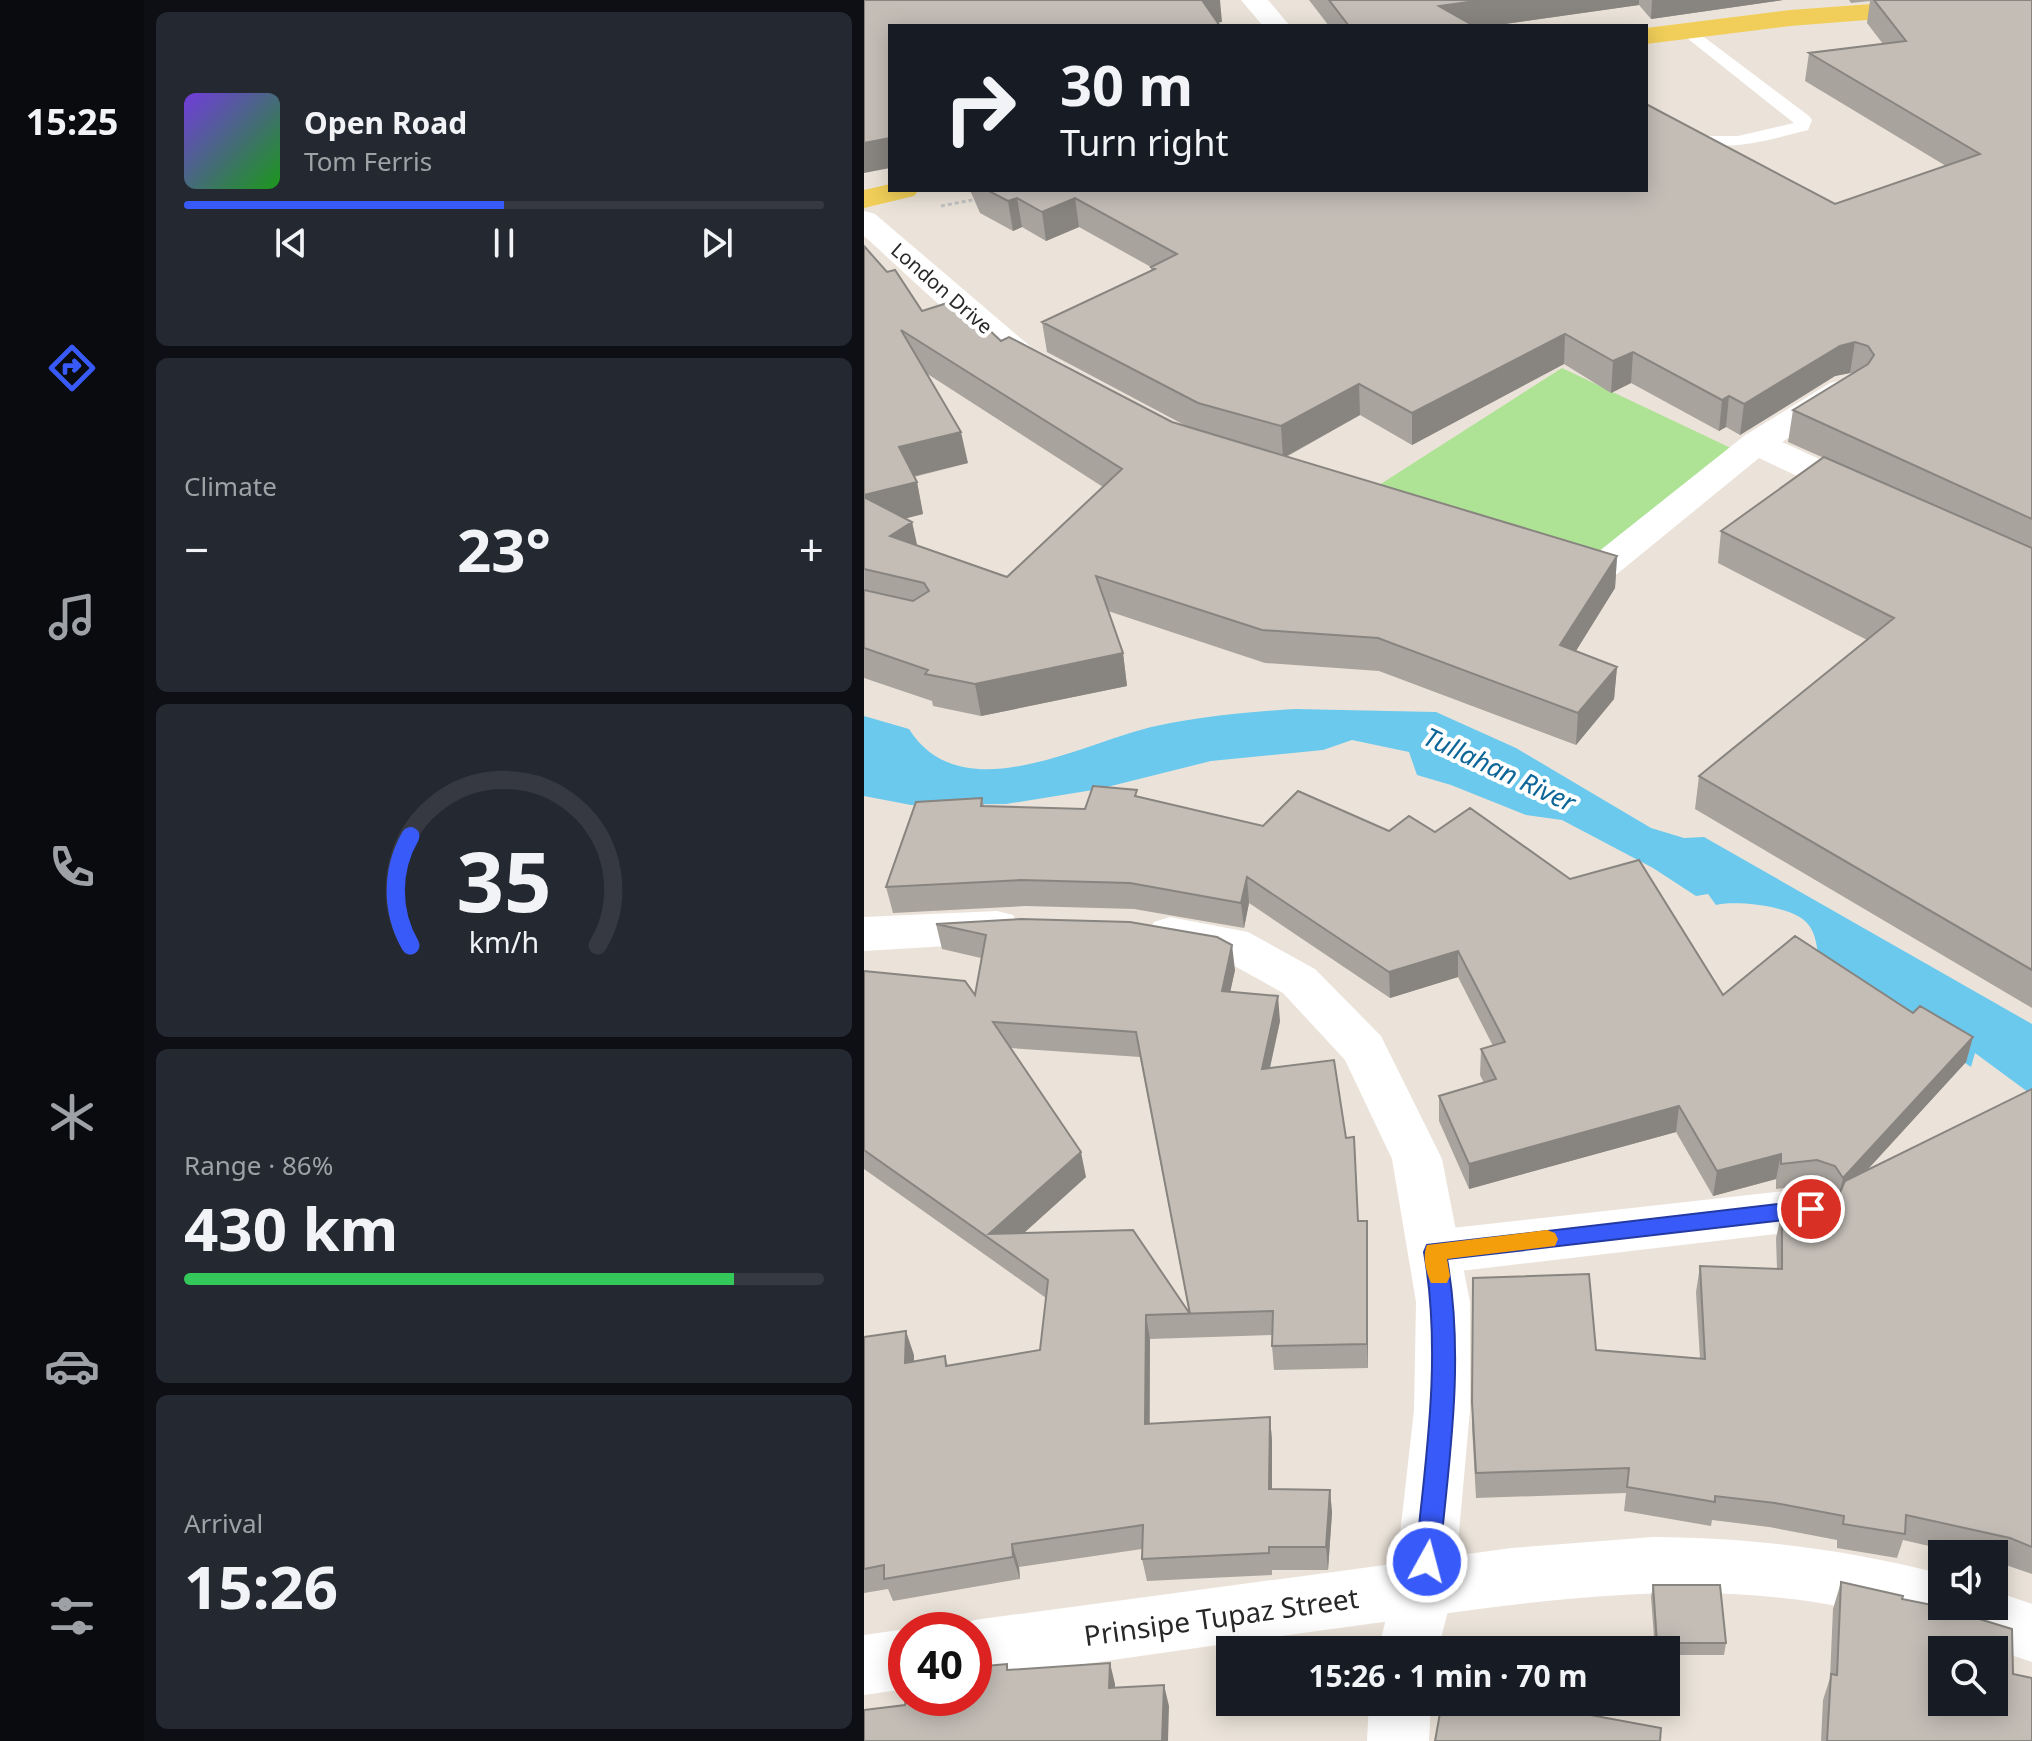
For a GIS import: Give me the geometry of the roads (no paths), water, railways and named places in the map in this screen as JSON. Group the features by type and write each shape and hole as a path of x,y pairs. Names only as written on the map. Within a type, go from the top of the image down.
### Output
{"main road":[{"path":"1648,36 1948,2 2029,0"},
{"path":"864,199 895,192"}],"street":[{"path":"1254,0 1275,24"},
{"name":"London Drive","path":"864,220 1019,354 1076,384"},
{"path":"1529,544 1604,566 1756,443 1849,386"},
{"path":"1756,443 1894,507"},
{"path":"864,934 1042,926"},
{"path":"1119,928 1232,944 1299,981 1364,1049 1417,1159 1443,1302 1442,1410 1424,1588 1412,1636"},
{"path":"1434,1252 1811,1209"},
{"name":"Prinsipe Tupaz Street","path":"992,1648 1546,1570 1722,1563 1842,1578 1928,1600"},
{"path":"1993,1620 2032,1633"},
{"path":"864,1665 888,1662"},
{"path":"1398,1741 1399,1716"}],"lane":[{"path":"1648,112 1673,129 1716,145 1802,126 1803,120 1688,30"}],"water":[{"name":"Tullahan River","path":"1295,709 1436,712 1516,748 1651,828 1684,838 1704,837 2032,1024 2032,1095 1975,1053 1971,1067 1819,963 1812,931 1799,916 1763,906 1736,903 1716,905 1708,894 1696,896 1653,868 1562,820 1526,815 1417,775 1409,752 1352,740 1323,750 1211,761 1099,789 1006,804 911,805 864,796 864,716 909,729 932,754 960,766 991,769 1060,756 1156,726 1225,715"}]}
